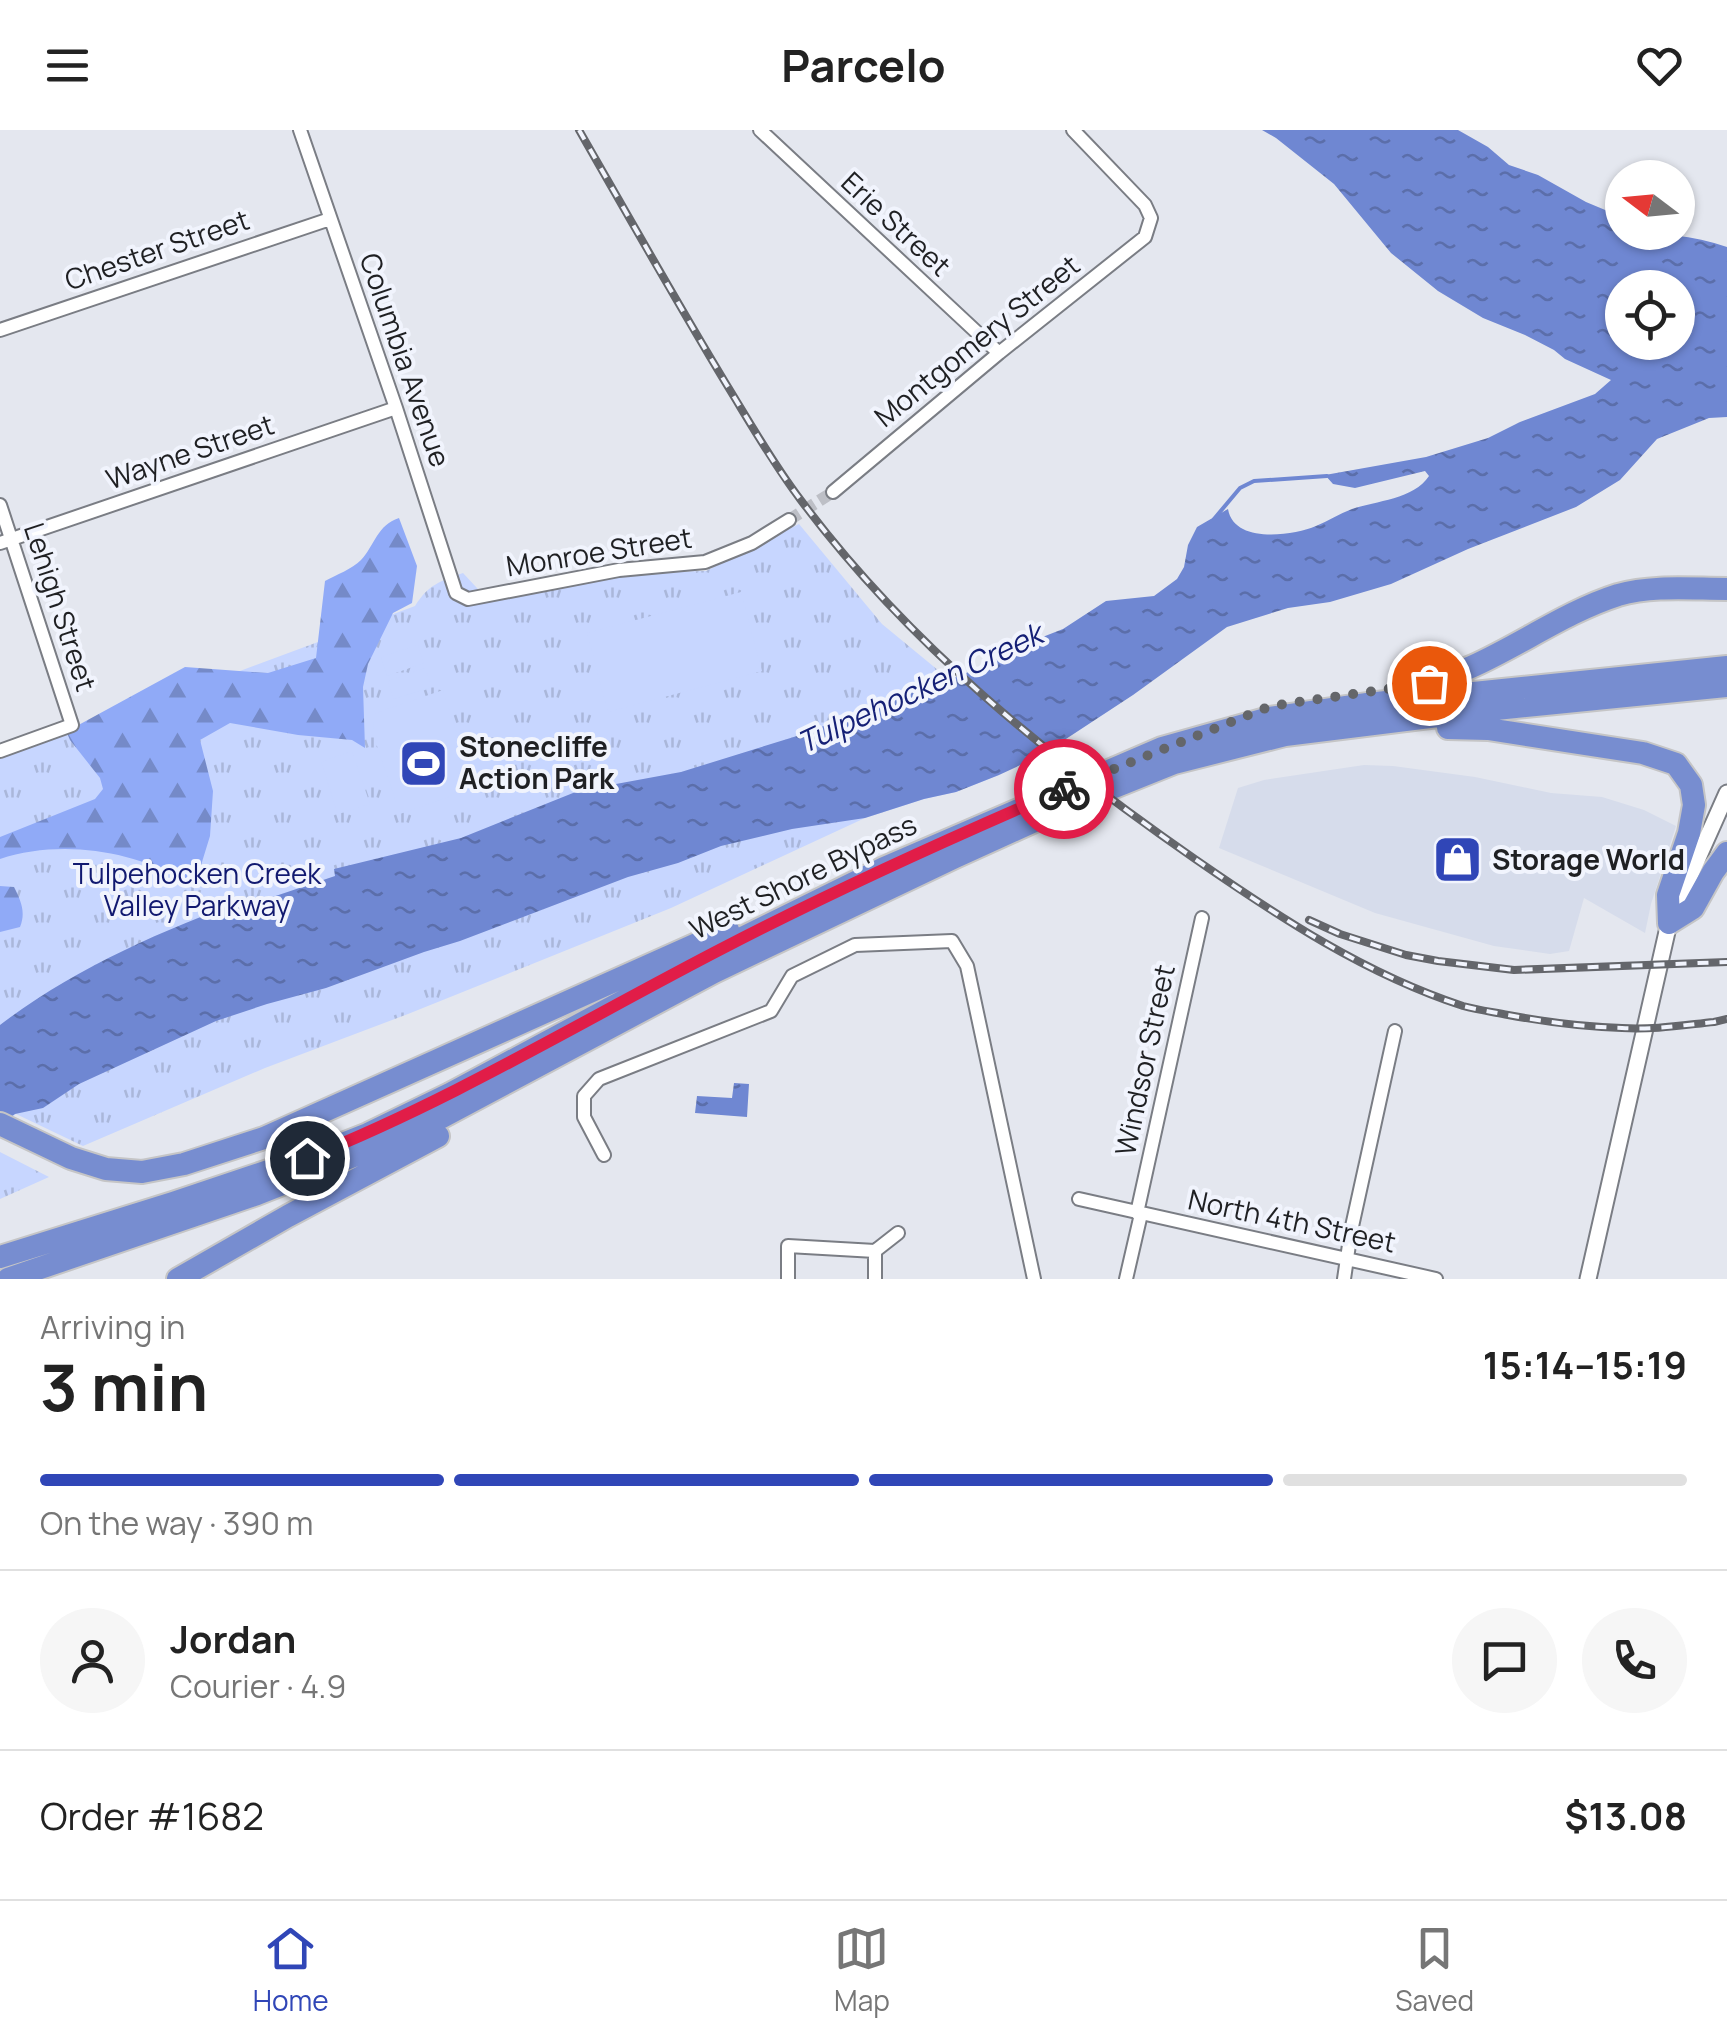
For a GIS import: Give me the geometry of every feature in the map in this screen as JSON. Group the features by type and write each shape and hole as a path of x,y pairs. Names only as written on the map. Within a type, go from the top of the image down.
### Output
{"highway":[{"path":"1172,746 1271,706 1440,681 1617,596 1656,589 1727,589"},
{"name":"West Shore Bypass","path":"0,1257 190,1198 368,1134 745,936 884,868 1172,746 1269,718 1308,712 1727,666"},
{"name":"West Shore Bypass","path":"8,1279 318,1172 412,1133 714,972 955,856 1174,763 1284,735 1727,686"},
{"path":"1235,748 1471,727 1670,760 1688,778 1694,804 1689,833 1668,896 1669,924"},
{"path":"0,1124 71,1158 106,1169 142,1172 184,1164 264,1138 683,949 1022,808"},
{"path":"1669,924 1693,908 1727,853"},
{"path":"178,1279 460,1124 560,1054"}],"street":[{"name":"Columbia Avenue","path":"300,130 456,593 468,599"},
{"name":"Erie Street","path":"760,130 998,353"},
{"name":"Montgomery Street","path":"834,492 998,353 1144,238 1151,218 1146,205 1073,130"},
{"name":"Chester Street","path":"0,330 330,219"},
{"name":"Wayne Street","path":"6,542 396,408"},
{"name":"Lehigh Street","path":"0,505 6,542 72,724 0,751"},
{"name":"Monroe Street","path":"468,599 620,570 705,562 752,543 789,520"},
{"path":"1588,1279 1669,924 1727,792"},
{"name":"Windsor Street","path":"1126,1279 1202,918"},
{"path":"604,1154 584,1117 584,1096 599,1079 771,1012 792,976 855,945 952,941 967,966 1034,1279"},
{"path":"1344,1279 1395,1031"},
{"name":"North 4th Street","path":"1078,1200 1436,1279"},
{"path":"788,1279 788,1246 875,1251 898,1234"},
{"path":"875,1251 875,1279"},
{"path":"1594,1252 1598,1279"}],"shaded area":[{"name":"Storage World","path":"1364,765 1602,797 1644,810 1676,826 1645,933 1584,898 1569,951 1550,954 1494,946 1375,913 1219,848 1238,788 1264,780"}],"green space":[{"path":"399,518 417,566 412,603 393,613 368,664 363,687 365,748 352,740 230,723 200,740 213,791 210,836 198,875 182,880 139,861 93,851 45,850 0,859 0,837 95,799 103,789 100,778 70,740 67,733 73,728 185,667 268,673 316,658 325,581 357,563 381,530"},
{"name":"Tulpehocken Creek Valley Parkway","path":"799,524 882,624 950,680 999,775 956,792 865,818 671,908 265,1068 83,1146 16,1114 0,1125 0,758 415,606 435,585 463,573 490,602 652,572 706,571"},
{"path":"741,592 762,671 608,712 587,633"},
{"path":"418,645 424,663 387,676 381,657"},
{"path":"425,668 432,687 394,699 388,681"},
{"name":"Stonecliffe Action Park","path":"443,690 474,788 400,814 374,737 373,714"},
{"path":"352,751 370,804 338,814 321,762"},
{"path":"0,886 14,887 23,911 20,927 0,932"},
{"path":"0,1152 49,1177 0,1199"}],"water":[{"path":"1262,130 1458,130 1509,165 1538,175 1605,210 1605,250 1695,250 1695,239 1727,247 1727,417 1709,418 1657,439 1620,480 1576,507 1391,584 1227,627 1040,756 999,775 956,792 865,818 792,829 721,846 326,988 216,1021 79,1084 43,1108 15,1114 0,1125 0,1025 57,986 150,938 247,899 249,905 335,876 334,869 461,838 578,791 681,772 797,736 974,670 1063,629 1106,601 1154,596 1177,579 1197,527 1228,509 1241,528 1252,532 1306,530 1352,509 1414,490 1429,476 1425,471 1355,488 1333,484 1325,475 1426,457 1488,438 1595,394 1611,380 1525,335 1483,318 1438,291 1391,253 1334,184"},
{"path":"734,1083 749,1084 747,1117 695,1113 697,1096 732,1098"}],"waterway":[{"path":"1214,519 1240,488 1254,481 1327,476"}],"tunnel":[{"path":"789,520 833,492"}],"railway":[{"path":"579,130 725,382 800,499 886,602 933,649 982,695 1086,780 1291,923 1357,961 1427,993 1474,1009 1579,1025 1645,1028 1727,1019"},
{"path":"1309,920 1406,955 1514,970 1727,962"}],"way so far":[{"path":"1064,789 1271,706 1429,683"}],"place":[{"name":"Stonecliffe Action Park","path":"424,763"},
{"name":"Storage World","path":"1457,860"}],"route":[{"path":"307,1158 368,1134 450,1094 728,945 884,868 1064,789"}],"water label":[{"name":"Tulpehocken Creek","path":"920,689"}]}
